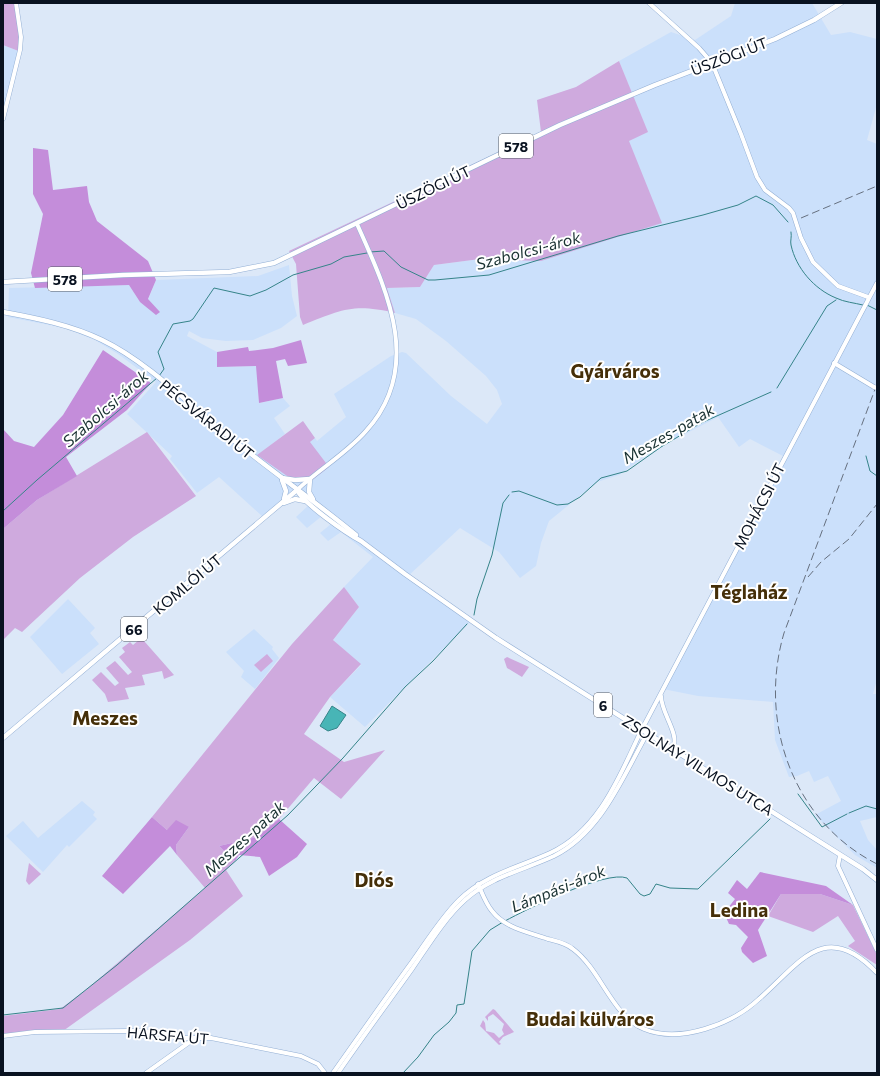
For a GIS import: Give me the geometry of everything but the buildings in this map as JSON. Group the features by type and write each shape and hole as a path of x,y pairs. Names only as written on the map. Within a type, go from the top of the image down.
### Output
{"main road":[{"name":"ÜSZÖGI ÚT","path":"3,282 123,275 229,272 251,269 283,260 560,125 655,85 799,28 841,3"},
{"name":"PÉCSVÁRADI ÚT","path":"3,312 61,325 92,336 122,351 297,490"},
{"path":"280,477 295,480 310,480 309,492 311,502 295,499 280,504"},
{"path":"280,477 285,486 286,493 280,504"},
{"name":"ZSOLNAY VILMOS UTCA","path":"297,490 406,574 490,634 648,732 877,880"},
{"name":"KOMLÓI ÚT","path":"3,738 297,490"}],"street":[{"path":"3,119 20,50 21,37 16,3"},
{"path":"649,3 699,48 712,63 757,177 765,190 791,210 801,238 813,262 838,286 867,299"},
{"path":"297,490 359,439 371,425 384,405 392,384 397,361 397,336 393,316 358,224"},
{"name":"MOHÁCSI ÚT","path":"479,886 550,853 582,832 602,807 867,299 877,283"},
{"path":"834,364 876,388"},
{"path":"825,381 829,378 833,371 841,368"},
{"path":"662,694 663,709 675,739 673,748"},
{"path":"656,704 663,709"},
{"path":"333,1073 445,915 460,899 479,886 554,856 583,834 603,811 648,732"},
{"path":"842,856 840,870 877,950"},
{"path":"479,886 491,910 504,922 572,948 584,960 630,1021 649,1031 668,1034 696,1031 738,1015 759,1000 800,961 820,949 834,947 851,952 862,958 876,972"},
{"path":"338,1073 448,920 460,905 479,886"},
{"name":"HÁRSFA ÚT","path":"3,1036 35,1032 128,1031 194,1039 224,1040 301,1056 318,1064 325,1073"},
{"path":"146,1073 194,1039"}],"shaded area":[{"path":"3,3 15,3 21,52 3,45"},
{"path":"735,3 812,3 831,35 850,32 877,39 877,104 867,140 877,144 877,680 873,694 877,694 877,817 860,821 868,840 877,850 877,868 855,855 815,815 841,801 828,776 814,782 809,771 797,776 789,777 775,740 773,702 698,696 663,689 783,456 750,439 739,447 718,417 656,449 619,475 597,482 549,521 541,543 536,566 520,578 499,552 460,528 407,577 471,621 365,727 330,697 361,665 333,640 359,607 344,587 373,557 341,532 328,541 320,533 331,524 322,516 307,528 296,517 311,503 299,492 279,502 263,517 219,477 197,493 170,459 172,456 127,414 156,382 118,354 95,340 65,328 8,317 9,288 129,285 140,302 160,312 148,300 156,280 258,276 289,265 292,296 297,316 281,328 253,340 226,341 202,338 189,331 187,336 217,352 217,367 257,366 259,403 283,398 290,406 274,418 285,434 258,455 310,442 315,438 317,441 346,417 334,394 391,356 402,352 406,353 451,396 487,424 502,404 497,390 486,376 446,341 416,319 395,313 387,288 420,287 434,265 480,259 541,261 629,141 647,131 619,61 671,32 695,40 731,16"},
{"path":"3,45 21,52 3,121"},
{"path":"619,61 648,132 629,141 662,223 541,261 480,259 434,265 420,287 387,288 395,313 357,308 328,315 303,325 300,317 296,264 289,251 541,132 537,100 576,87"},
{"path":"33,148 48,150 53,190 87,186 89,202 97,221 148,261 156,280 148,299 160,312 156,315 140,302 129,285 35,288 31,273 43,214 33,194"},
{"path":"301,340 307,363 288,366 285,359 276,361 283,398 259,403 256,366 217,367 217,352 248,347 249,351 273,348"},
{"path":"103,350 151,383 127,410 66,457 77,476 37,500 3,529 3,429 14,441 34,447 63,415"},
{"path":"303,421 315,438 310,442 329,467 311,481 290,478 257,455"},
{"path":"147,432 196,496 133,537 80,578 22,632 15,628 3,640 3,529 37,500"},
{"path":"344,587 359,607 333,640 361,664 330,697 304,734 344,762 385,750 341,799 314,778 279,819 257,837 219,846 235,861 226,870 243,896 190,940 63,1031 3,1035 3,1016 60,1009 87,989 205,888 177,855 176,845 189,827 167,830 152,817 292,644"},
{"path":"68,599 95,628 90,633 99,644 62,674 30,637"},
{"path":"254,629 273,647 272,649 279,658 255,689 241,677 244,671 226,652"},
{"path":"137,633 174,675 164,679 162,671 142,675 145,685 125,688 129,699 108,702 105,694 92,680 101,672 115,686 119,683 106,668 115,661 128,675 132,672 119,657 125,652 122,648 130,642 133,645 139,640 135,635"},
{"path":"267,654 273,661 261,672 254,665"},
{"path":"507,657 529,667 522,677 507,668 504,659"},
{"path":"332,706 346,715 337,728 328,731 320,726"},
{"path":"82,801 95,812 93,815 97,819 69,847 67,845 43,872 6,836 23,821 38,838"},
{"path":"152,817 167,830 176,820 189,827 176,845 177,855 170,846 123,894 102,876"},
{"path":"279,819 307,844 297,857 269,876 260,857 239,855 235,861 219,846 257,837"},
{"path":"29,863 41,874 29,885 26,881"},
{"path":"760,872 826,886 853,905 820,894 781,894 758,930 767,956 753,963 742,952 741,948 748,937 736,925 729,924 724,913 735,899 728,893 737,880 747,889"},
{"path":"788,892 820,894 853,905 877,955 877,965 848,946 855,941 838,916 813,932 768,916 781,894"},
{"path":"493,1009 514,1032 503,1037 499,1042 501,1044 499,1045 480,1026 483,1020 486,1031 494,1033 499,1038 504,1034 502,1030 504,1024 493,1014 488,1017 488,1021 485,1017"}],"waterway":[{"name":"Szabolcsi-árok","path":"370,252 384,251 401,267 428,280 435,280 489,275 618,236 738,205 756,196 773,205 788,222"},
{"name":"Szabolcsi-árok","path":"791,232 793,254 807,277 828,294 839,299 863,305"},
{"name":"Szabolcsi-árok","path":"159,376 164,369 158,352 173,324 190,321 193,319 214,288 250,296 266,290 293,275 331,264 344,257 367,253"},
{"name":"Meszes-patak","path":"777,388 827,306 836,300"},
{"path":"867,305 877,310"},
{"name":"Szabolcsi-árok","path":"3,511 37,480 157,378"},
{"name":"Meszes-patak","path":"512,492 519,491 557,505 568,504 580,497 601,478 627,471 661,447 701,423 771,392"},
{"path":"866,456 870,471 877,476"},
{"name":"Meszes-patak","path":"474,615 477,599 492,555 503,503 509,495"},
{"name":"Meszes-patak","path":"3,1015 63,1008 117,965 288,815 343,758 405,687 433,661 467,624"},
{"path":"798,794 822,827 847,814"},
{"path":"849,813 866,806 877,809"},
{"name":"Lámpási-árok","path":"505,921 566,892 585,885 617,877 627,878 640,894 644,896 650,894 656,884 670,888 698,889 770,819"},
{"name":"Lámpási-árok","path":"403,1073 418,1057 434,1035 449,1022 456,1013 457,1005 464,1004 472,951 490,930 503,922"}],"railway":[{"path":"801,218 877,186"},
{"path":"877,384 784,633 777,666 776,700 780,733 789,765 803,795 823,822 848,845 877,864"},
{"path":"808,577 821,562 849,539 877,504"}],"district":[{"name":"Gyárváros","path":"615,370"},
{"name":"Téglaház","path":"749,591"},
{"name":"Meszes","path":"105,717"},
{"name":"Diós","path":"374,879"},
{"name":"Ledina","path":"739,909"},
{"name":"Budai külváros","path":"590,1018"}]}
